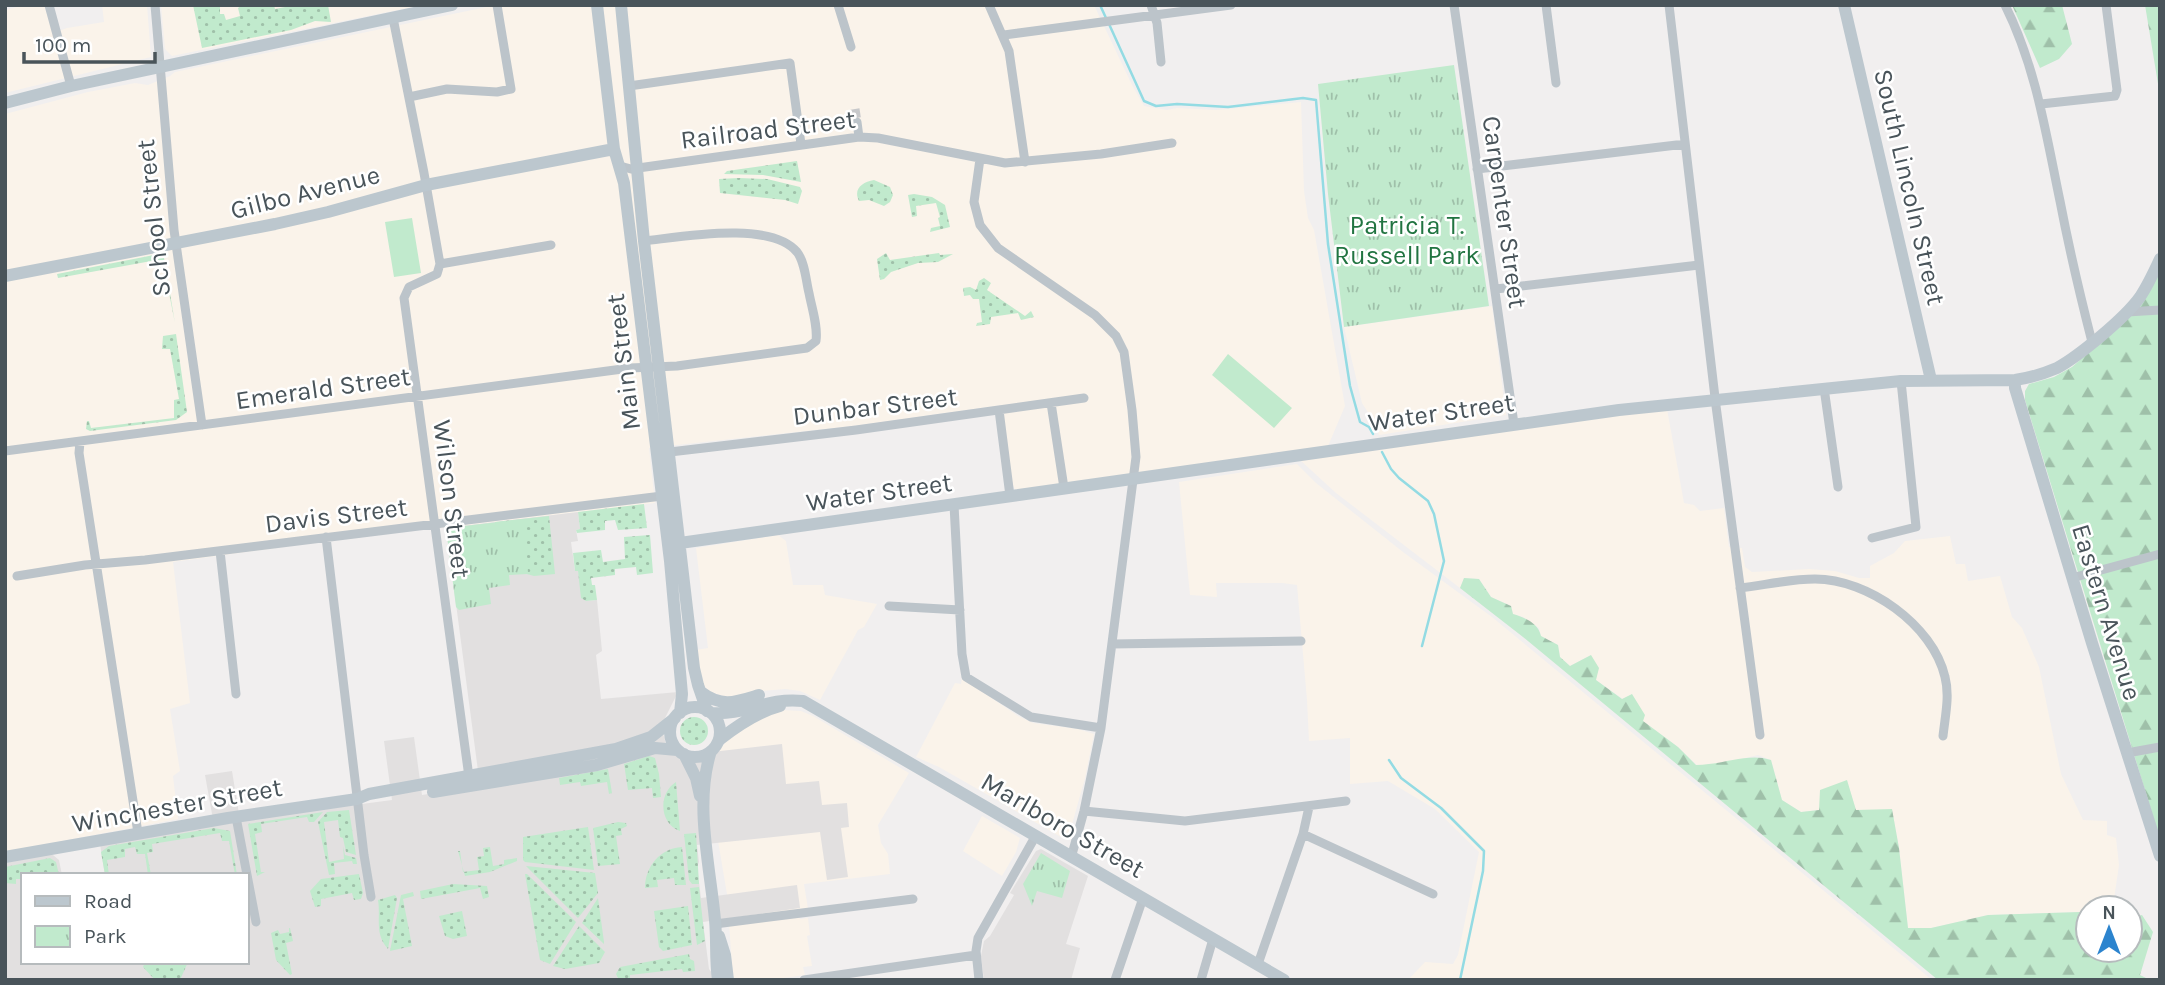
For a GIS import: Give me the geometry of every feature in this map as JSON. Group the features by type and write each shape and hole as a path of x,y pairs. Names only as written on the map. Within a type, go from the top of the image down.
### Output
{"street":[{"path":"49,5 71,86"},
{"name":"School Street","path":"155,5 176,245 202,425"},
{"path":"5,103 71,86 452,5"},
{"path":"409,97 451,89 497,92 512,89 496,5"},
{"path":"838,5 851,47"},
{"path":"989,5 1004,35 1012,66 1025,162"},
{"path":"1151,5 1161,62"},
{"path":"1004,35 1231,5"},
{"name":"Carpenter Street","path":"1454,5 1514,424"},
{"path":"1546,5 1556,83"},
{"path":"1669,5 1715,399 1760,735"},
{"name":"South Lincoln Street","path":"1844,5 1931,380"},
{"path":"2005,5 2030,68 2040,104 2092,342"},
{"path":"2040,104 2115,96 2118,90 2106,5"},
{"name":"Main Street","path":"598,6 614,149 624,183 653,367 670,453 695,677 709,712"},
{"name":"Main Street","path":"620,6 644,241 662,496 678,637 682,700 677,715"},
{"path":"393,19 440,264 551,245"},
{"path":"629,86 790,63 801,144"},
{"path":"857,122 859,137"},
{"name":"Railroad Street","path":"620,166 626,169 859,137 878,138 1005,163 1122,152 1172,143"},
{"path":"1477,169 1685,144"},
{"name":"Gilbo Avenue","path":"5,276 176,245 313,216 426,185 614,149"},
{"path":"980,159 974,210 991,243 1109,327 1121,345 1127,368 1136,442 1133,479 1101,728 1071,858"},
{"name":"Emerald Street","path":"5,451 807,348 816,341 816,329 799,253 793,248 768,237 741,233 644,241"},
{"name":"Water Street","path":"680,543 1514,424 1715,399 1901,381 2029,378 2057,368 2127,313 2144,290 2160,259"},
{"name":"Wilson Street","path":"440,264 437,274 409,287 404,298 469,777"},
{"path":"1496,289 1699,265"},
{"path":"2127,313 2160,310"},
{"name":"Eastern Avenue","path":"2015,380 2015,388 2072,578 2160,856"},
{"path":"1872,538 1916,527 1901,381"},
{"path":"1824,388 1838,487"},
{"name":"Dunbar Street","path":"670,453 1084,398"},
{"path":"1051,403 1064,488"},
{"path":"999,410 1010,496"},
{"path":"80,442 79,453 138,833"},
{"name":"Davis Street","path":"17,576 662,496"},
{"path":"954,505 963,670 966,677 1031,717 1101,728"},
{"path":"327,537 371,897"},
{"path":"220,551 236,695"},
{"path":"2072,578 2160,554"},
{"path":"1740,588 1816,579 1840,582 1873,595 1898,612 1920,629 1941,663 1948,693 1943,736"},
{"path":"889,606 960,610"},
{"path":"1112,644 1301,641"},
{"path":"699,691 725,704 775,693 790,695 803,701"},
{"path":"705,817 695,778 671,738 672,724 677,715 694,708 730,714 772,701 803,701"},
{"name":"Marlboro Street","path":"803,701 1284,980"},
{"name":"Marlboro Street","path":"715,746 738,725 771,708 797,706 818,710"},
{"path":"709,712 719,726 705,777 705,817 718,980"},
{"name":"Winchester Street","path":"5,857 357,799 369,794 616,749 651,737 677,715"},
{"path":"681,752 698,757 715,746"},
{"path":"2127,753 2160,747"},
{"name":"Winchester Street","path":"357,799 372,802 597,765 655,748 681,752"},
{"path":"1084,811 1185,821 1346,802"},
{"path":"1258,964 1303,834 1309,807"},
{"path":"236,817 247,873"},
{"path":"1303,834 1433,894"},
{"path":"979,980 976,955 978,938 1035,837"},
{"path":"248,880 256,922"},
{"path":"1115,980 1143,898"},
{"path":"715,924 913,899"},
{"path":"715,924 725,955 728,980"},
{"path":"1201,980 1213,939"},
{"path":"804,980 976,955"}],"shaded area":[{"path":"25,5 44,5 53,33 104,22 102,5 147,5 151,57 5,93 5,10"},
{"path":"161,5 422,5 172,56 165,49"},
{"path":"496,5 1094,5 1144,106 1167,110 1216,110 1301,102 1304,191 1308,218 1314,230 1345,406 1328,446 1016,491 1012,484 1002,405 861,425 649,448 655,503 446,528 429,527 173,562 190,703 170,709 180,771 173,776 178,819 5,852 5,114 88,92 135,83 148,85 175,72"},
{"path":"1492,306 1506,415 1379,435 1362,403 1344,327"},
{"path":"1667,409 1684,503 1694,505 1700,511 1724,508 1729,547 1742,548 1745,567 1752,572 1809,569 1870,578 1870,566 1894,553 1905,541 1950,536 1956,564 1965,564 1968,581 2000,576 2012,617 2022,628 2039,667 2061,774 2083,820 2107,821 2107,835 2116,838 2119,865 2115,894 2074,894 2074,912 1988,915 1931,928 1908,928 1892,810 1856,810 1847,781 1819,810 1801,812 1782,800 1771,760 1758,755 1715,765 1697,765 1643,721 1623,699 1596,680 1591,655 1570,666 1560,657 1558,645 1541,636 1539,628 1513,614 1511,606 1491,597 1479,579 1464,578 1460,588 1336,493 1299,459"},
{"path":"1297,464 1316,483 1403,552 1492,617 1932,980 1408,980 1425,962 1453,964 1458,955 1479,852 1435,809 1388,781 1350,784 1350,738 1309,741 1297,585 1216,583 1217,597 1190,595 1179,482"},
{"path":"578,512 578,541 571,542 575,571 578,571 586,601 597,600 602,651 596,655 601,699 678,692 661,726 666,744 677,756 782,744 786,784 819,781 822,805 847,803 849,827 841,828 848,877 827,880 820,832 697,845 701,898 797,885 800,908 703,922 713,980 5,980 5,863 45,855 53,855 59,860 62,873 21,873 21,964 248,964 248,873 105,873 100,844 214,825 205,775 232,771 240,820 392,800 384,741 414,737 422,795 480,786 446,528"},
{"path":"778,535 786,541 793,585 823,585 825,595 877,604 864,627 858,630 820,700 800,691 785,689 761,691 736,700 710,692 703,685 696,650 708,648 696,548"},
{"path":"962,678 1018,716 1033,723 1094,734 1069,835 1061,837 939,767 916,757 955,683 961,684"},
{"path":"782,710 801,711 813,716 909,773 878,825 881,843 888,854 890,874 804,884 809,915 799,917 808,918 810,935 807,936 812,966 803,967 805,975 769,980 733,980 727,894 716,829 719,751 727,740 746,724"},
{"path":"982,816 1020,838 1016,852 1002,876 963,851"},
{"path":"1041,849 1088,876 1066,944 1080,948 1071,980 984,980 981,956 984,941 990,936 1014,895 1010,893 1036,851"}],"green space":[{"path":"193,5 220,5 220,14 224,14 226,20 240,16 238,8 242,5 274,5 275,9 295,5 328,5 331,22 315,21 291,30 202,48"},
{"path":"2012,5 2062,5 2072,44 2059,59 2040,68"},
{"path":"2145,5 2160,5 2160,96"},
{"name":"Patricia T. Russell Park","path":"1454,65 1489,306 1344,327 1318,84"},
{"path":"797,161 801,182 763,175 724,174 727,171"},
{"path":"719,179 767,179 800,187 802,191 798,204 785,200 720,193"},
{"path":"874,180 890,187 893,195 890,202 884,206 869,200 859,201 857,197 860,187"},
{"path":"908,195 932,197 945,205 950,227 930,232 931,228 940,226 936,203 916,206 917,216 912,217"},
{"path":"412,218 421,273 394,277 385,222"},
{"path":"886,253 890,260 939,253 953,254 938,262 918,263 891,272 880,280 877,259"},
{"path":"154,255 164,258 175,323 165,273 158,267 157,260 58,278 57,274"},
{"path":"2160,269 2160,839 2025,400 2025,391 2029,384 2054,377 2072,367 2125,321"},
{"path":"984,278 991,283 987,290 1025,316 1031,311 1034,317 1021,320 1018,313 991,317 990,324 976,326 982,322 979,299 973,299 970,295 964,296 963,288 976,290 979,281"},
{"path":"176,334 187,412 176,420 90,431 86,429 87,421 91,428 174,418 174,400 179,399 170,349 162,349 163,336"},
{"path":"1228,354 1292,408 1274,428 1212,375"},
{"path":"644,504 647,528 618,530 615,520 605,521 605,530 577,533 576,530 580,529 578,512"},
{"path":"549,516 555,574 534,576 523,573 500,576 495,522"},
{"path":"525,519 528,574 509,575 510,585 489,588 491,604 459,610 456,607 446,528"},
{"path":"650,535 653,573 637,575 636,567 615,569 615,575 591,578 597,600 586,601 581,598 573,553 601,550 603,562 625,559 624,537"},
{"path":"1464,578 1479,579 1491,597 1511,606 1513,614 1527,619 1534,624 1541,636 1558,645 1560,657 1570,666 1591,655 1599,668 1596,680 1622,699 1632,694 1645,715 1643,721 1678,747 1696,765 1754,757 1771,760 1782,800 1801,812 1819,810 1820,790 1847,780 1856,810 1892,809 1908,928 1931,928 1988,915 2074,912 2074,964 2143,964 2140,975 2150,980 1938,980 1460,588"},
{"path":"694,717 704,721 708,731 704,741 694,745 684,741 680,731 684,721"},
{"path":"649,756 655,758 661,797 653,798 652,788 628,790 624,764"},
{"path":"608,769 612,793 609,794 607,782 581,786 580,782 560,785 559,778"},
{"path":"676,782 680,831 668,822 663,808 666,793"},
{"path":"349,810 356,855 346,852 343,838 340,837 338,820 324,822 329,862 344,859 343,846 345,855 356,858 357,864 352,861 334,863 335,874 329,875 318,822 327,812"},
{"path":"323,812 314,822 309,822 307,817 261,824 262,832 255,834 261,872 265,872 257,876 248,824"},
{"path":"618,822 626,823 627,826 621,829 622,835 616,836 620,864 598,866 593,828"},
{"path":"588,827 594,870 523,860 523,837"},
{"path":"214,828 230,831 237,873 229,841 222,841 220,833 152,844 153,852 147,853 151,873 148,873 145,854 137,854 135,847 125,849 125,857 107,860 109,873 105,873 101,852 109,846"},
{"path":"696,833 699,884 692,884 689,880 684,834"},
{"path":"490,847 493,866 504,864 504,860 517,858 517,861 490,872 465,876 464,872 479,870 477,857 484,856 483,848"},
{"path":"682,847 686,885 675,885 674,878 657,880 658,887 645,888 648,873 655,860 667,851"},
{"path":"1041,853 1070,871 1062,898 1037,891 1032,906 1023,884"},
{"path":"50,858 56,862 59,873 21,873 21,879 16,879 16,884 5,883 5,867"},
{"path":"526,866 595,873 598,893 578,918"},
{"path":"359,874 363,893 361,899 354,900 352,893 321,899 321,906 315,907 310,891 321,879"},
{"path":"525,874 576,922 550,964 540,960"},
{"path":"453,884 487,886 489,897 483,899 480,888 421,899 420,891"},
{"path":"699,887 705,941 697,945 690,888"},
{"path":"413,892 414,896 403,899 412,946 390,951 401,895"},
{"path":"395,895 397,898 388,949 379,932 378,900"},
{"path":"598,898 604,942 604,944 582,923"},
{"path":"688,906 692,945 663,951 659,947 654,911"},
{"path":"462,911 467,936 453,939 445,936 439,916"},
{"path":"2144,918 2153,932 2144,962"},
{"path":"579,926 605,952 599,963 565,969 553,966"},
{"path":"289,928 293,941 286,943 292,974 290,975 276,960 271,933 278,930 280,934 289,932"},
{"path":"689,954 694,961 695,971 683,972 682,969 630,975 630,980 619,980 616,974 620,967"},
{"path":"144,964 187,964 180,980 155,980 143,967"}],"waterway":[{"path":"1100,5 1106,18"},
{"path":"1109,24 1144,101 1156,106 1177,104 1228,107 1303,98 1316,100 1328,244 1350,386 1360,422 1369,427 1373,434"},
{"path":"1382,452 1399,478 1428,501 1434,514 1444,561 1422,646"},
{"path":"1389,760 1401,778 1441,808 1484,851 1483,871 1460,980"}],"tunnel":[{"path":"855,109 857,122"}]}
